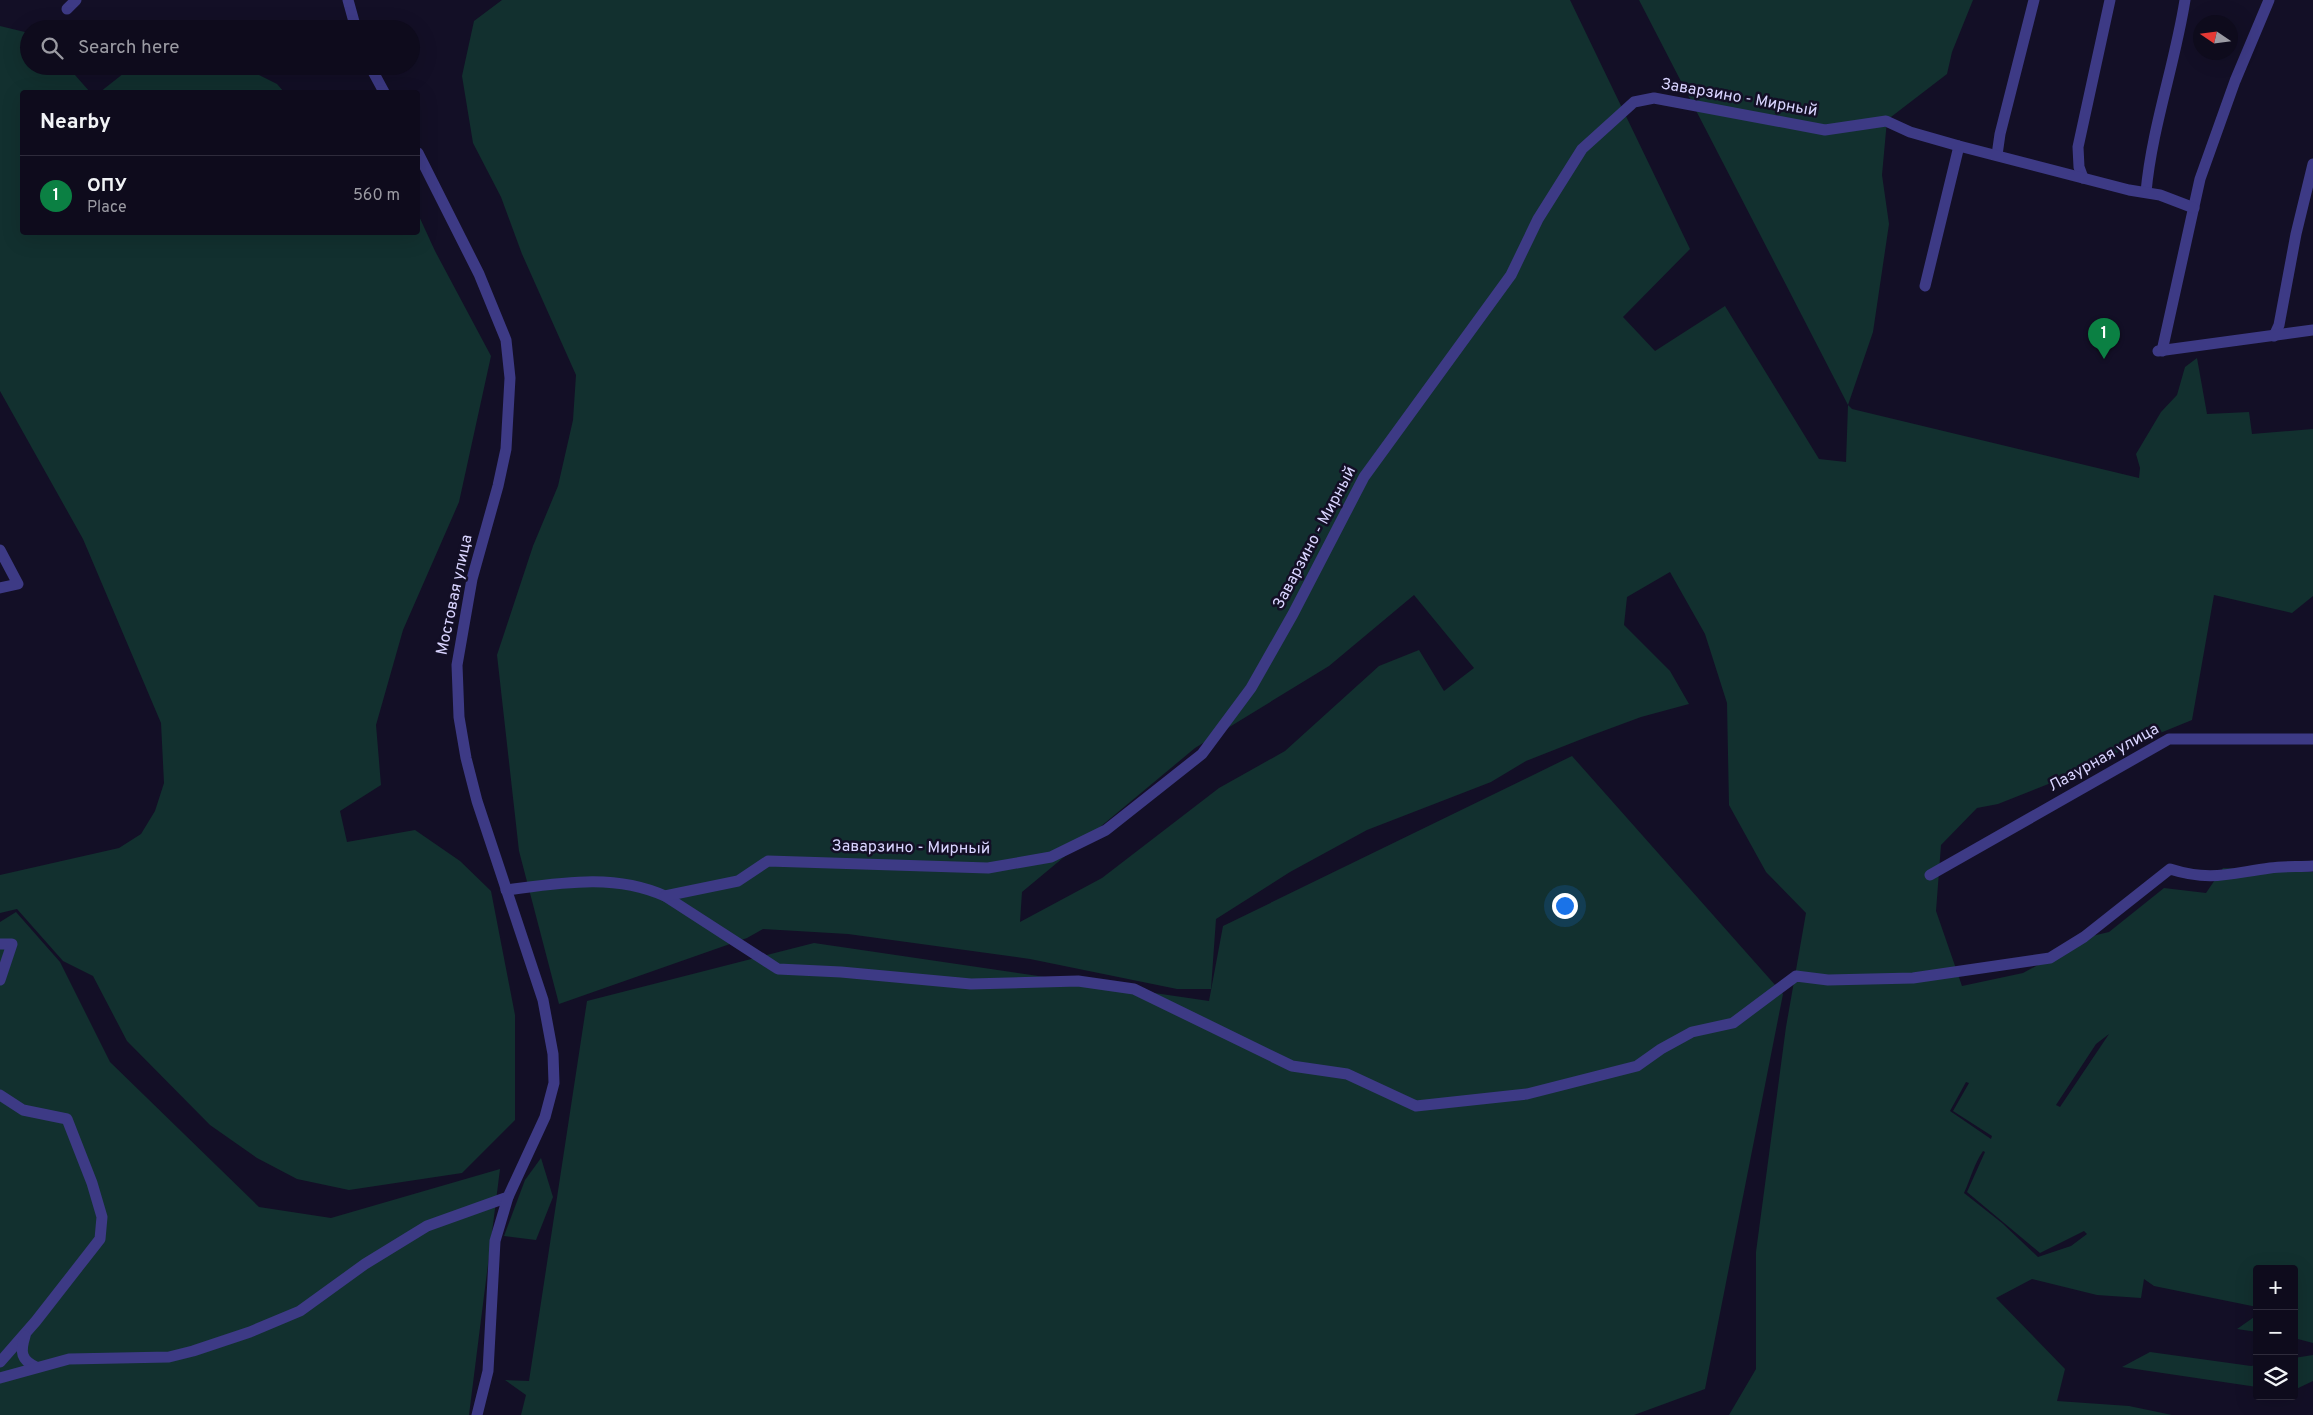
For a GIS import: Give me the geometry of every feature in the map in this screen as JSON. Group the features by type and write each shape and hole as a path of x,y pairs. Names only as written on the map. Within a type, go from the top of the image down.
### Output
{"street":[{"path":"67,9 76,0"},
{"path":"348,0 354,20"},
{"path":"1997,154 2000,134 2034,0"},
{"path":"2083,178 2079,167 2078,147 2110,0"},
{"path":"2146,192 2185,0"},
{"path":"2270,0 2231,90 2200,179 2160,351 2313,330"},
{"path":"375,75 383,90"},
{"name":"Заварзино - Мирный","path":"665,896 738,881 768,861 988,868 1051,857 1106,830 1202,754 1251,688 1293,614 1364,478 1510,275 1538,219 1582,149 1618,114 1634,102 1654,98 1825,130 1886,121 1910,132 1959,146 1997,154 2083,178 2160,195 2194,208"},
{"path":"1925,286 1959,146"},
{"name":"Мостовая улица","path":"420,157 479,274 506,340 510,378 506,449 498,486 472,578 457,665 459,717 466,758 477,801 542,1000 552,1054 554,1083 545,1117 508,1197 496,1241 488,1371 476,1415"},
{"path":"2274,336 2279,325 2296,234 2313,164"},
{"path":"0,550 18,584 0,588"},
{"name":"Лазурная улица","path":"1930,875 2169,739 2313,739"},
{"path":"506,890 585,880 606,881 641,887 665,896 778,969 841,972 971,984 1078,981 1134,989 1292,1066 1347,1074 1416,1106 1527,1094 1637,1066 1661,1049 1692,1032 1733,1023 1796,976 1828,980 1914,978 2050,958 2084,937 2170,869 2190,875 2229,876 2271,868 2313,866"},
{"path":"0,944 12,944 0,980"},
{"path":"0,1095 23,1110 67,1119 92,1183 102,1217 100,1239 0,1362"},
{"path":"0,1378 69,1359 169,1357 250,1332 300,1311 365,1264 427,1226 508,1197"},
{"path":"25,1333 21,1348 22,1356 26,1362 36,1367"}],"green space":[{"path":"502,0 1570,0 1690,249 1623,317 1655,351 1725,306 1819,459 1846,462 1848,405 1852,409 2139,478 2140,468 2136,454 2161,412 2177,395 2185,367 2197,358 2207,414 2249,412 2252,434 2313,429 2313,596 2292,613 2214,595 2192,720 2143,740 2071,775 1998,804 1977,808 1941,845 1936,911 1962,986 2023,973 2092,936 2109,932 2164,888 2206,893 2223,868 2313,872 2313,1343 2298,1339 2298,1265 2253,1265 2253,1306 2154,1286 2144,1279 2141,1298 2097,1295 2032,1279 1996,1298 2065,1369 2057,1401 2129,1406 2172,1415 1729,1415 1756,1369 1756,1252 1786,1027 1806,913 1766,872 1729,805 1727,703 1705,634 1670,572 1627,597 1624,625 1670,671 1689,704 1641,717 1526,761 1491,782 1367,830 1290,872 1216,919 1211,989 1177,989 1030,959 848,934 763,929 747,938 559,1004 519,851 497,655 533,546 558,486 573,420 576,375 522,254 501,197 473,143 462,76 474,21","holes":["1414,595 1474,668 1444,691 1419,650 1379,666 1285,751 1219,788 1102,878 1020,922 1022,892 1195,748 1329,666","2109,1034 2060,1107 2056,1105 2096,1044","1966,1082 1969,1083 1953,1111 1992,1136 1991,1139 1950,1111","1983,1151 1985,1152 1967,1192 2040,1253 2084,1231 2087,1234 2071,1246 2038,1257 2002,1223 1964,1193"]},
{"path":"1639,0 1973,0 1952,52 1947,74 1887,120 1882,175 1889,224 1873,332 1848,405"},
{"path":"0,26 20,31 20,75 75,75 88,90 20,90 20,235 420,235 420,218 435,251 491,356 459,502 403,630 376,725 381,785 340,811 347,842 415,830 460,861 491,891 515,1015 515,1120 462,1173 349,1190 297,1179 257,1158 210,1125 127,1041 93,976 63,961 17,909 0,913 0,875 119,848 141,834 155,811 164,783 161,723 83,539 0,391"},
{"path":"122,75 259,75 277,84 282,90 103,90"},
{"path":"1572,756 1783,994 1705,1389 1634,1415 521,1415 526,1395 505,1380 529,1381 587,1001 814,943 1209,1001 1223,926"},
{"path":"16,912 60,962 110,1062 259,1207 331,1218 500,1169 469,1415 0,1415 0,922"},
{"path":"541,1158 553,1197 536,1240 504,1236 525,1180"},
{"path":"2253,1318 2253,1331 2237,1329"},
{"path":"2150,1352 2253,1366 2253,1386 2122,1367"},
{"path":"2313,1355 2313,1381 2298,1388 2298,1357"}],"place":[{"name":"ОПУ","path":"2104,359"}]}
